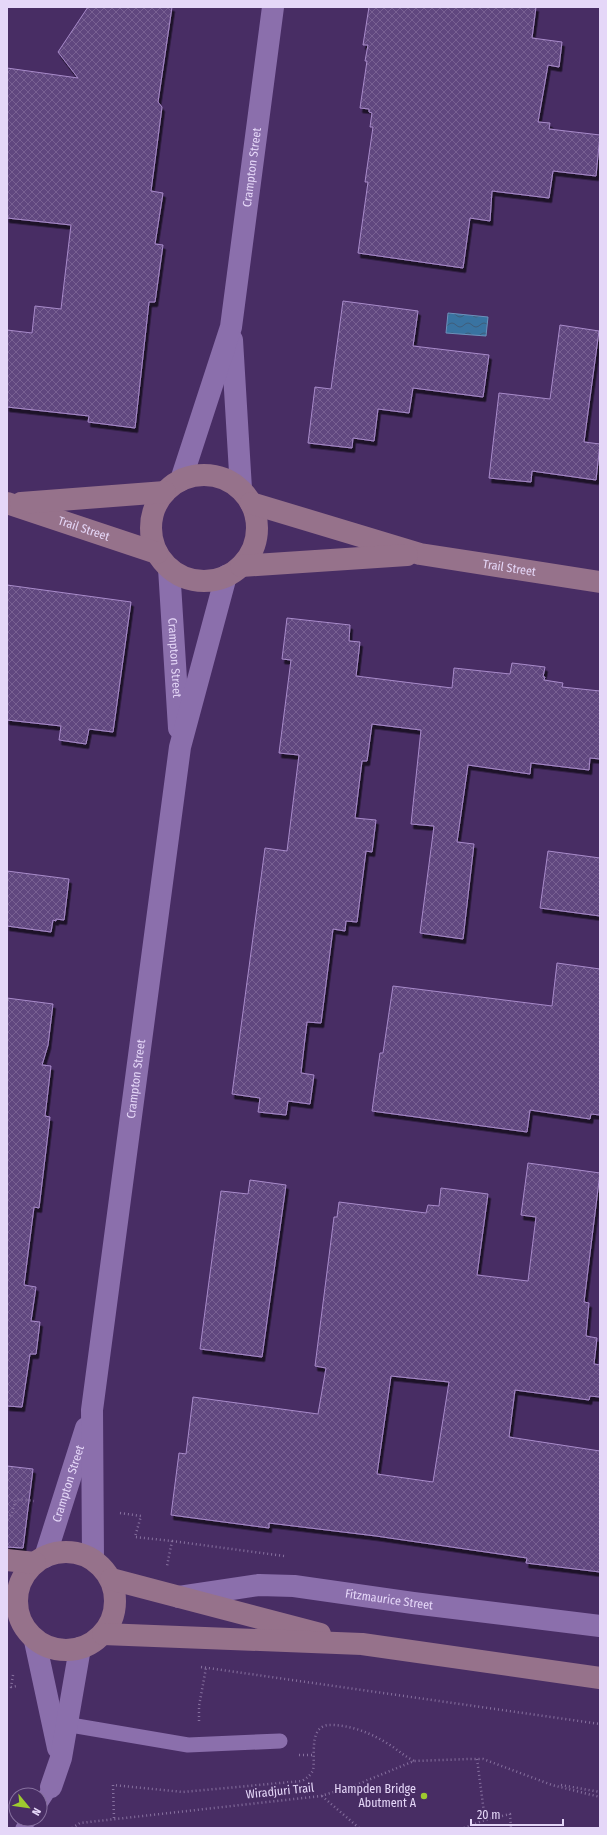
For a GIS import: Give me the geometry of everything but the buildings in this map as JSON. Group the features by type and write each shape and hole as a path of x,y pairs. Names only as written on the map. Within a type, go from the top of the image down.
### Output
{"street":[{"name":"Crampton Street","path":"246,496 231,327 273,7"},
{"name":"Crampton Street","path":"173,486 231,327"},
{"path":"196,475 212,475 228,480 246,496 256,519 257,536 251,553 233,571 211,580 196,580 182,576 163,561 152,538 151,522 156,506 173,486 196,475"},
{"name":"Trail Street","path":"9,503 173,486"},
{"name":"Trail Street","path":"246,496 420,554 600,582"},
{"name":"Trail Street","path":"9,503 163,561"},
{"name":"Trail Street","path":"233,571 420,554"},
{"name":"Crampton Street","path":"163,561 180,747"},
{"name":"Crampton Street","path":"93,1559 92,1410 180,747 233,571"},
{"name":"Crampton Street","path":"40,1560 92,1410"},
{"path":"7,1560 40,1560 61,1552 78,1553 93,1559 104,1568 111,1579 115,1593 115,1608 111,1622 103,1634 91,1643 80,1648 66,1650 52,1648 35,1641"},
{"path":"40,1560 25,1574 19,1588 14,1616 35,1641 60,1723 61,1758 48,1788"},
{"name":"Fitzmaurice Street","path":"111,1579 362,1644"},
{"name":"Fitzmaurice Street","path":"179,1597 259,1585 294,1586 413,1603 600,1626"},
{"name":"Fitzmaurice Street","path":"103,1634 362,1644 600,1678"},
{"path":"60,1723 80,1648"}],"lane":[{"path":"60,1723 188,1745 280,1741"}],"path":[{"path":"199,1667 600,1724"},
{"path":"199,1728 199,1706 206,1668"},
{"path":"114,1818 113,1785 183,1792 302,1781 310,1775 313,1770 312,1755 316,1735 322,1727 332,1725 363,1731 378,1738 414,1761"},
{"path":"302,1755 312,1755"},
{"path":"477,1759 485,1820"},
{"name":"Wiradjuri Trail","path":"72,1828 80,1822 321,1796 356,1785 414,1761 483,1759 549,1783 600,1797"},
{"path":"549,1783 600,1792"},
{"path":"321,1796 360,1828"},
{"path":"464,1828 485,1820 510,1814 511,1828"}],"water":[{"path":"448,313 488,317 486,336 446,333"}],"place":[{"name":"Hampden Bridge Abutment A","path":"424,1796"}]}
